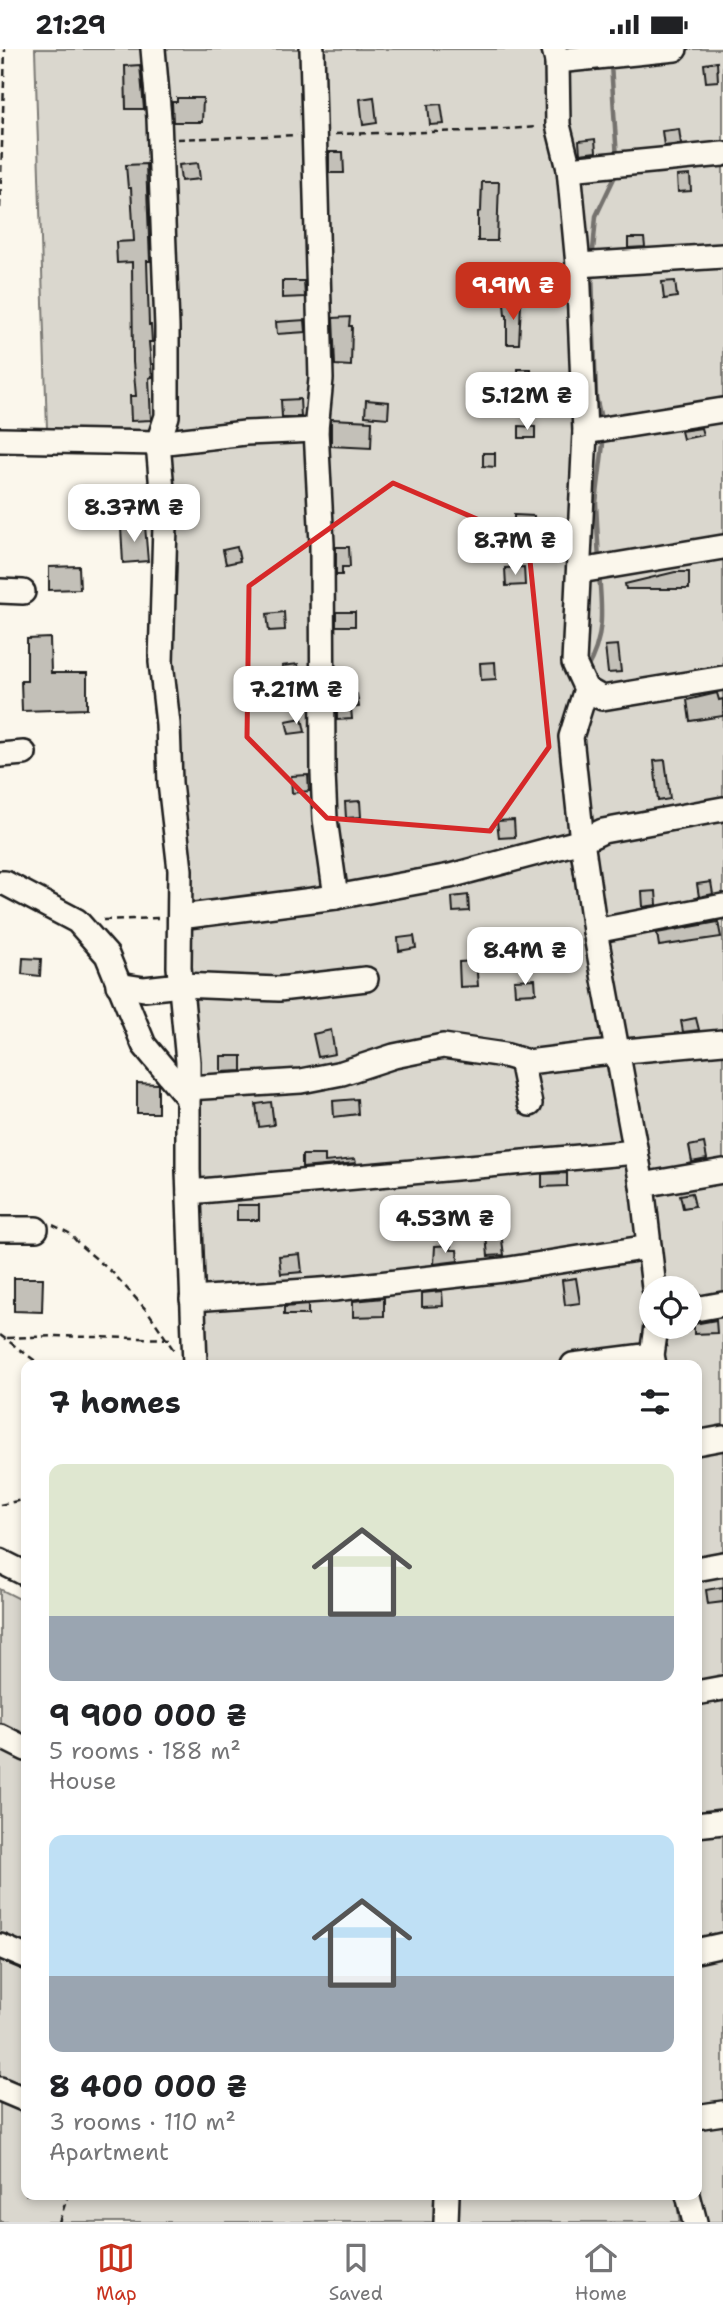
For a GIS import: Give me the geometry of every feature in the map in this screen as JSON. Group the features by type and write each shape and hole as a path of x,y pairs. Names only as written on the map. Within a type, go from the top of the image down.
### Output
{"street":[{"path":"153,49 160,140 167,327 167,416 158,443 165,525 161,661 180,870 181,985 188,1093 192,1299 188,1353"},
{"path":"312,49 321,379 316,431 322,544 323,773 325,819 336,897"},
{"path":"675,49 556,55 558,125 569,169 597,430 592,569 574,663 582,683 603,698 723,678"},
{"path":"569,169 723,154"},
{"path":"578,265 723,256"},
{"path":"597,430 723,410"},
{"path":"0,440 158,443 245,433 316,431"},
{"path":"592,569 723,547"},
{"path":"582,683 571,737 582,841 612,1053 642,1185 653,1276"},
{"path":"0,755 24,753"},
{"path":"180,917 336,897 450,876 582,841 603,831 723,809"},
{"path":"0,883 27,893 77,921 107,955 144,1045 188,1093"},
{"path":"595,931 723,906"},
{"path":"118,985 144,989 181,985 279,989 366,979"},
{"path":"188,1093 302,1081 443,1046 504,1055 528,1062 723,1042"},
{"path":"528,1062 523,1070 530,1104"},
{"path":"189,1192 636,1153"},
{"path":"642,1185 723,1171"},
{"path":"0,1229 36,1229"},
{"path":"192,1299 334,1289 503,1271 649,1247"},
{"path":"702,1308 723,1304"},
{"path":"627,1360 649,1358 653,1339"},
{"path":"702,1442 723,1438"},
{"path":"0,1562 21,1572"},
{"path":"702,1568 723,1564"},
{"path":"702,1692 723,1688"},
{"path":"0,1736 21,1746"},
{"path":"702,1824 723,1822"},
{"path":"702,1950 723,1945"},
{"path":"0,1946 21,1955"},
{"path":"0,2089 21,2098"},
{"path":"702,2116 723,2113"},
{"path":"446,2222 447,2200"},
{"path":"689,2200 695,2222"}],"path":[{"path":"0,208 5,49"},
{"path":"160,140 472,131 558,125"},
{"path":"77,921 180,917"},
{"path":"36,1229 54,1224 69,1233 113,1273 149,1313 166,1339 188,1353"},
{"path":"0,1335 34,1360"},
{"path":"7,1338 52,1336 166,1339 188,1353"},
{"path":"0,1505 21,1500"},
{"path":"59,2222 66,2200"}],"highlighted area":[{"path":"393,483 528,541 549,747 490,831 327,818 247,737 249,586"}],"shaded area":[{"path":"35,49 723,49 723,2222 0,2222 0,1589 21,1600 21,2200 702,2200 702,1360 186,1360 166,580 149,430 47,429"}],"building":[{"path":"717,62 718,81 706,82 704,64"},
{"path":"140,65 144,109 126,109 125,66"},
{"path":"374,97 377,123 363,125 360,99"},
{"path":"177,98 203,98 202,122 173,122 172,102 177,102"},
{"path":"441,104 444,124 430,125 428,105"},
{"path":"679,129 681,144 664,146 662,131"},
{"path":"595,139 596,152 580,154 579,141"},
{"path":"329,152 343,152 344,173 329,173"},
{"path":"198,163 200,179 181,181 179,165"},
{"path":"146,164 150,261 147,261 149,325 152,342 149,342 152,377 149,378 151,420 131,421 130,396 136,396 132,262 117,263 116,242 134,241 131,188 128,188 126,165"},
{"path":"690,175 691,191 678,192 677,176"},
{"path":"482,182 499,182 497,241 478,241"},
{"path":"628,238 644,238 645,247 628,248"},
{"path":"282,281 304,281 305,297 282,298"},
{"path":"675,281 677,297 664,299 662,282"},
{"path":"504,303 521,303 519,344 507,344 507,315"},
{"path":"350,317 351,366 335,365 333,318"},
{"path":"305,320 306,332 277,334 276,322"},
{"path":"518,369 531,369 532,384 519,385"},
{"path":"300,399 301,417 282,417 281,400"},
{"path":"366,400 389,402 388,418 365,416"},
{"path":"331,419 372,421 371,448 331,446"},
{"path":"519,426 535,427 535,438 519,438"},
{"path":"701,428 703,435 683,439 681,431"},
{"path":"483,453 495,453 495,467 483,466"},
{"path":"514,515 534,516 533,533 514,532"},
{"path":"145,526 148,561 123,563 121,527"},
{"path":"237,547 240,561 226,564 223,550"},
{"path":"336,547 349,547 350,567 342,567 342,575 336,575"},
{"path":"79,566 80,589 49,590 49,567"},
{"path":"524,567 525,585 506,586 505,568"},
{"path":"675,572 689,572 689,589 626,589 625,584"},
{"path":"284,612 285,630 269,631 267,614"},
{"path":"336,612 355,612 355,626 336,626"},
{"path":"50,638 51,673 87,673 87,709 22,711 21,681 27,681 27,639"},
{"path":"618,645 621,672 608,673 605,646"},
{"path":"495,662 496,679 481,680 480,663"},
{"path":"298,664 300,682 283,683 282,666"},
{"path":"717,693 719,700 723,699 723,716 690,721 687,700"},
{"path":"357,694 359,707 351,708 352,719 337,720 337,696"},
{"path":"302,718 305,732 289,734 286,721"},
{"path":"665,760 670,799 658,801 654,761"},
{"path":"308,775 309,791 292,793 291,776"},
{"path":"360,801 361,817 346,818 345,802"},
{"path":"514,820 515,837 499,838 497,821"},
{"path":"711,882 713,894 699,897 697,884"},
{"path":"656,891 657,905 643,907 642,892"},
{"path":"468,895 469,911 453,912 452,897"},
{"path":"718,922 721,937 659,946 657,933"},
{"path":"414,936 416,948 399,951 398,938"},
{"path":"547,939 549,957 535,958 533,940"},
{"path":"23,958 41,959 40,976 22,974"},
{"path":"476,961 478,986 460,987 459,962"},
{"path":"535,979 536,993 515,994 514,980"},
{"path":"696,1018 699,1030 683,1032 681,1021"},
{"path":"331,1030 335,1054 318,1057 313,1034"},
{"path":"221,1056 242,1056 242,1071 221,1072"},
{"path":"137,1083 158,1084 158,1113 137,1113"},
{"path":"357,1099 358,1114 334,1117 333,1101"},
{"path":"271,1102 274,1125 259,1127 256,1104"},
{"path":"704,1143 707,1159 692,1162 689,1146"},
{"path":"302,1155 325,1155 325,1162 355,1159 356,1163 302,1168"},
{"path":"567,1173 567,1186 542,1187 542,1174"},
{"path":"692,1193 695,1206 683,1208 680,1195"},
{"path":"237,1205 259,1205 259,1220 237,1220"},
{"path":"501,1233 504,1255 488,1256 486,1235"},
{"path":"451,1245 451,1250 457,1250 458,1261 434,1264 435,1246"},
{"path":"300,1254 302,1272 281,1274 279,1256"},
{"path":"14,1278 43,1278 42,1312 14,1311"},
{"path":"576,1278 580,1303 565,1305 562,1280"},
{"path":"442,1291 443,1306 422,1307 422,1293"},
{"path":"384,1298 384,1316 353,1317 353,1301"},
{"path":"308,1305 308,1315 284,1315 284,1307"},
{"path":"716,1320 717,1333 702,1334 702,1323"},
{"path":"723,1587 723,1602 708,1604 706,1590"}],"waterway":[{"path":"611,64 617,159"},
{"path":"593,251 596,216 616,174"},
{"path":"592,271 596,397 602,423"},
{"path":"599,562 596,503 604,435"},
{"path":"586,670 599,635 599,574"},
{"path":"571,851 577,887"},
{"path":"678,2200 681,2222"}]}
